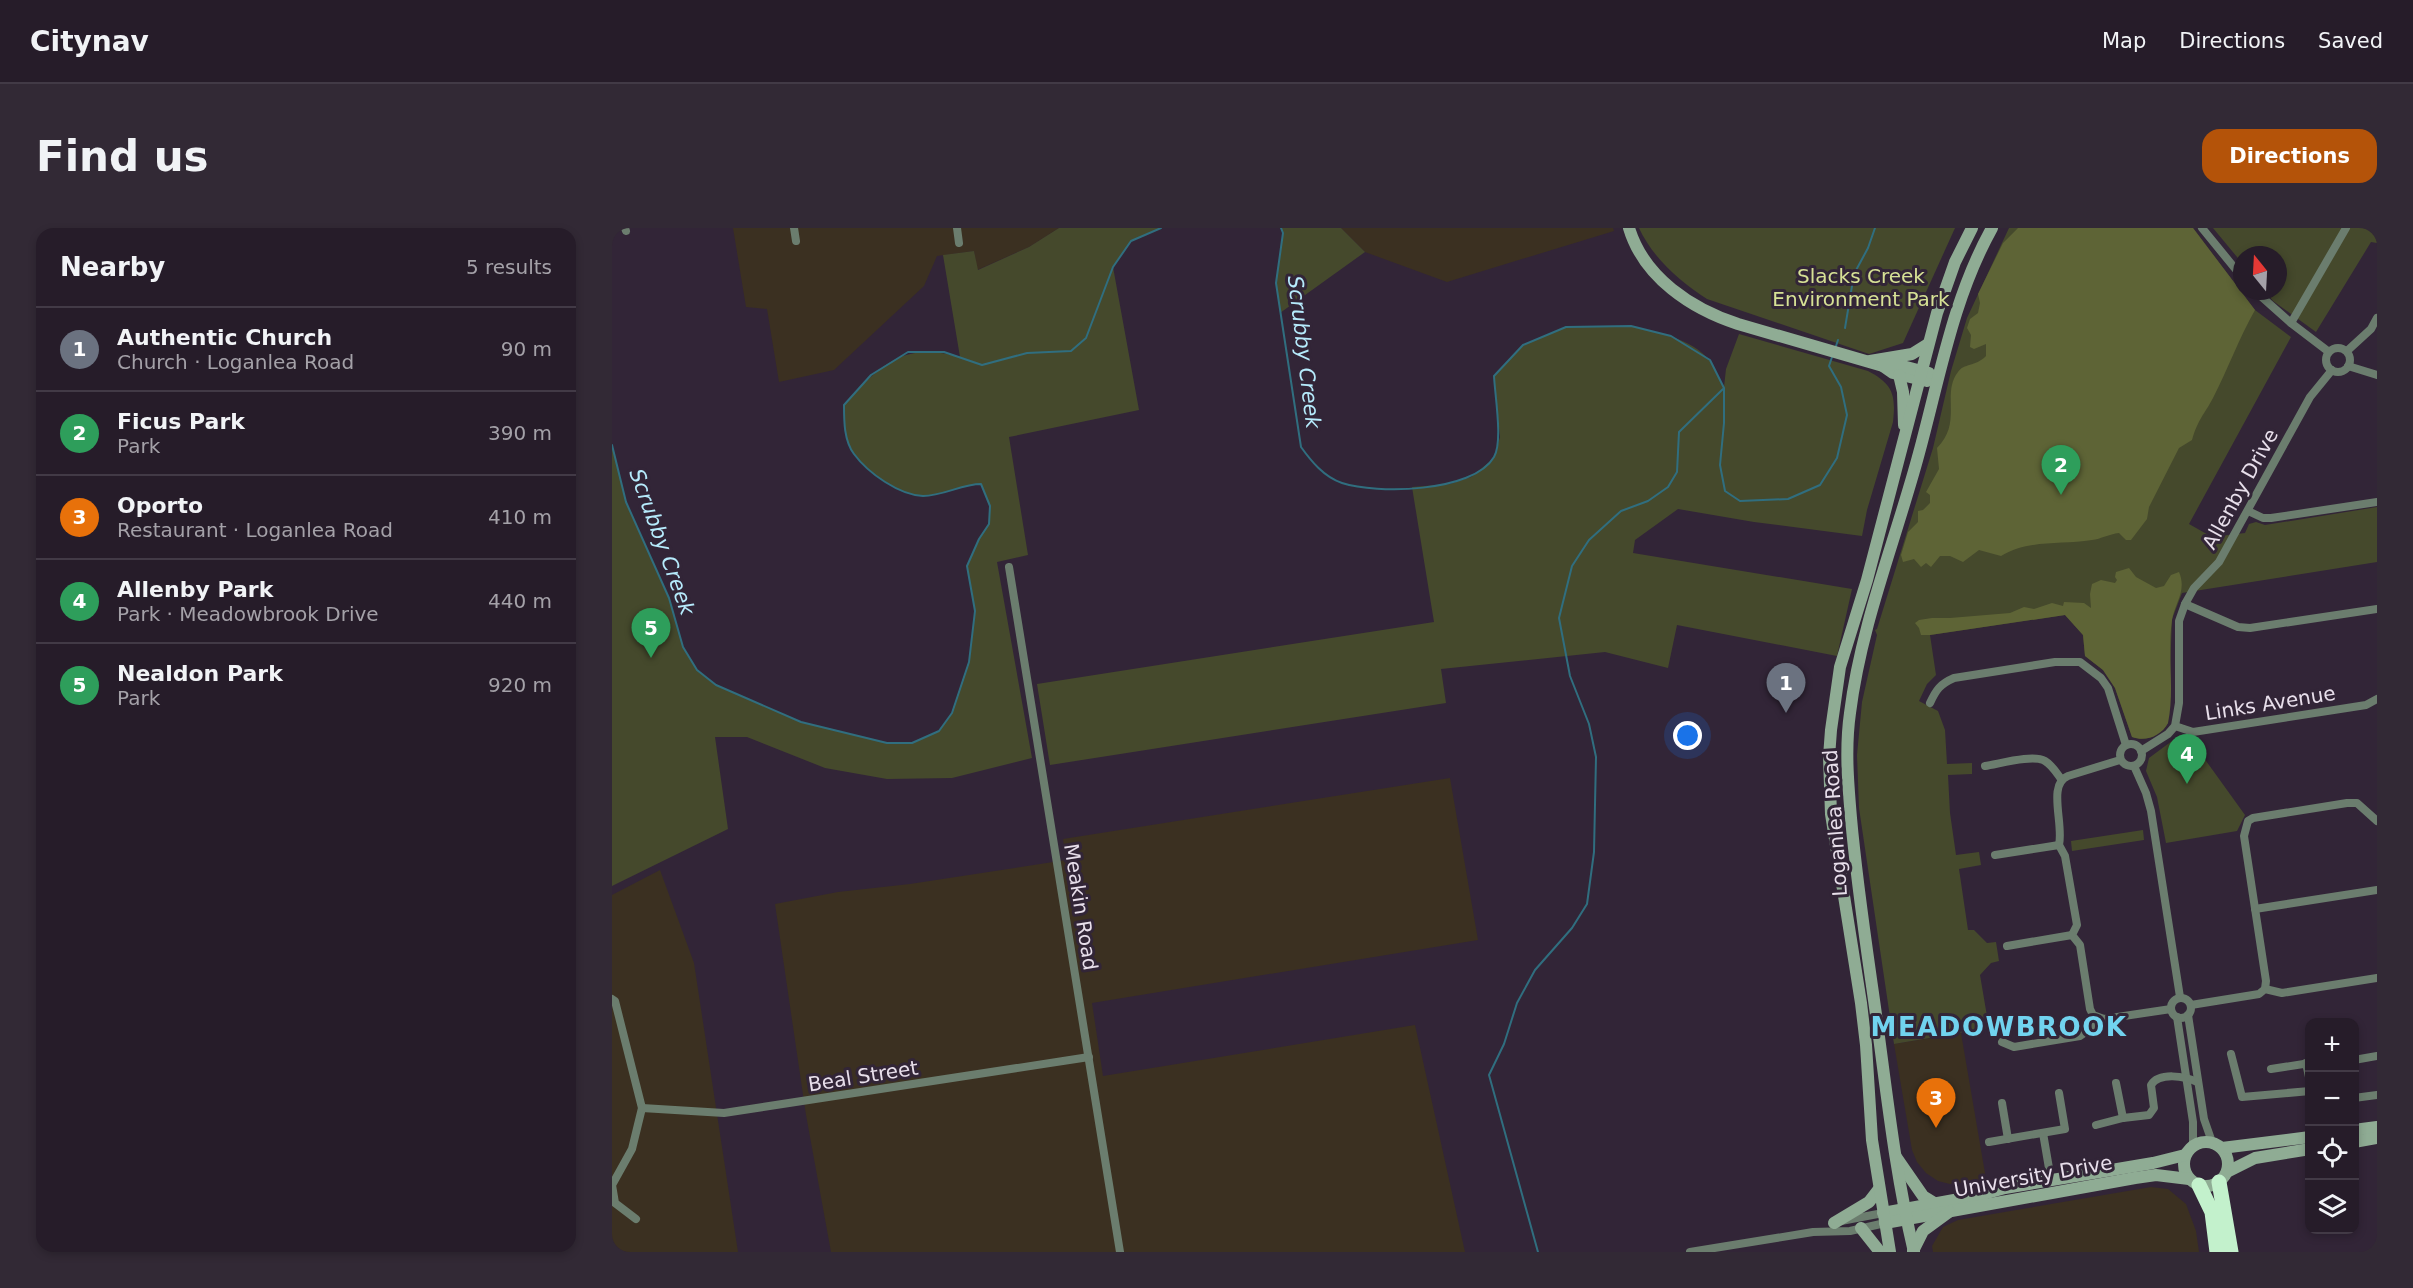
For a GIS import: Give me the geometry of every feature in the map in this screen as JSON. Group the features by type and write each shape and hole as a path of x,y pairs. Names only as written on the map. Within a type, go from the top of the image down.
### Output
{"highway":[{"path":"2223,1177 2230,1252"},
{"path":"2194,1182 2212,1212 2217,1252"}],"main road":[{"path":"1629,228 1642,255 1656,274 1695,306 1738,324 1883,366 1899,375 1921,375"},
{"name":"Loganlea Road","path":"1890,1252 1872,1140 1863,1014 1834,834 1829,758 1840,667 1867,580 1928,344 1946,285 1972,228"},
{"name":"Loganlea Road","path":"1913,1251 1894,1154 1855,858 1847,767 1850,713 1868,625 1912,478 1960,296 1992,228"},
{"path":"1869,362 1912,354 1928,344"},
{"path":"1883,366 1895,364 1938,380"},
{"path":"1899,375 1903,392 1905,439"},
{"path":"2359,1129 2377,1127"},
{"path":"2305,1137 2217,1145 2199,1143 2189,1150 2184,1168 2194,1182 2213,1185 2255,1158 2305,1150"},
{"path":"2359,1141 2377,1138"},
{"path":"2217,1145 2228,1159 2223,1177"},
{"name":"University Drive","path":"1884,1218 1936,1204 2051,1180 2153,1163 2189,1150"},
{"path":"1894,1154 1923,1196 1936,1204"},
{"name":"University Drive","path":"1905,1214 1950,1212 2156,1175 2194,1182"},
{"path":"1834,1223 1867,1203 1879,1189"},
{"path":"1913,1251 1923,1231 1950,1212"},
{"path":"1861,1228 1880,1252"}],"street":[{"path":"794,228 796,242"},
{"path":"957,228 959,243"},
{"path":"2202,228 2233,266"},
{"path":"2291,323 2346,228"},
{"path":"2265,300 2329,352"},
{"path":"2347,351 2371,329 2377,318"},
{"path":"2340,348 2347,351 2350,358 2348,366 2343,371 2332,370 2326,362 2329,352 2340,348"},
{"path":"2348,366 2377,375"},
{"name":"Allenby Drive","path":"2175,726 2179,703 2179,621 2185,604 2194,588 2219,562 2310,397 2332,370"},
{"path":"2248,511 2263,518 2271,518 2377,502"},
{"name":"Meakin Road","path":"1009,567 1120,1252"},
{"path":"2185,604 2238,627 2250,628 2377,609"},
{"path":"1930,703 1943,682 1954,678 2055,662 2080,662 2101,678 2108,688 2126,745"},
{"name":"Links Avenue","path":"2175,726 2193,732 2374,701"},
{"path":"2141,751 2168,734 2175,726"},
{"path":"2133,744 2141,751 2142,758 2134,766 2128,766 2120,760 2119,753 2126,745 2133,744"},
{"path":"1984,766 2034,758 2044,760 2061,779"},
{"path":"2072,935 2077,925 2066,856 2059,845 2061,833 2056,790 2061,779 2120,760"},
{"path":"2134,766 2151,811 2180,998"},
{"path":"2191,1005 2259,994 2265,989 2266,981 2244,836 2248,821 2253,818 2324,806 2357,803 2377,821"},
{"path":"1995,855 2059,845"},
{"path":"2256,909 2377,890"},
{"path":"2072,935 2080,945 2090,1009 2097,1018 2104,1019 2171,1009"},
{"path":"2007,946 2072,935"},
{"path":"2265,989 2282,993 2377,978"},
{"path":"2171,1009 2174,1001 2180,998 2188,1000 2191,1005 2188,1015 2197,1082 2204,1119 2217,1145"},
{"path":"612,999 615,1001 642,1108 632,1149 612,1185 615,1203 636,1219"},
{"path":"2171,1009 2177,1017 2193,1122 2189,1150"},
{"path":"2177,1017 2188,1015"},
{"path":"2002,1042 2014,1047 2080,1036 2090,1029 2097,1018"},
{"path":"2231,1054 2242,1097 2305,1091"},
{"path":"2359,1059 2377,1056"},
{"name":"Beal Street","path":"642,1108 724,1113 742,1111 1089,1058"},
{"path":"2271,1070 2305,1064"},
{"path":"2096,1125 2123,1118 2149,1115 2153,1112 2151,1090 2153,1081 2177,1076 2187,1077 2197,1082"},
{"path":"2116,1083 2123,1118"},
{"path":"1989,1142 2065,1129 2059,1093"},
{"path":"2359,1097 2377,1095"},
{"path":"2002,1103 2008,1139"},
{"path":"2043,1133 2051,1180"},
{"path":"1813,1232 1834,1223 1884,1218"},
{"path":"1690,1252 1813,1232 1861,1228 1884,1218"}],"shaded area":[{"path":"733,228 1059,228 1029,247 977,270 974,251 937,256 924,286 834,370 779,382 767,309 746,307"},
{"path":"1341,228 1613,228 1614,231 1447,282 1365,252"},
{"path":"1450,778 1478,940 1092,1003 1103,1076 1415,1025 1465,1252 831,1252 806,1115 775,904 838,892 910,884 1066,860 1063,839"},
{"path":"660,870 694,963 738,1252 612,1252 612,895"},
{"path":"1961,1033 1986,1179 1950,1184 1938,1181 1926,1173 1917,1162 1912,1150 1894,1044"},
{"path":"2151,1187 2168,1189 2186,1204 2196,1231 2199,1252 1933,1252 1932,1246 1943,1227 1958,1220"}],"green space":[{"path":"1059,228 1161,228 1131,241 1113,267 1139,410 1009,437 1028,555 997,562 1032,758 952,778 887,779 825,768 747,737 715,737 728,829 612,886 612,445 626,502 669,598 683,647 697,670 716,685 801,722 887,743 912,743 939,731 952,713 969,662 975,611 967,566 989,523 990,506 981,484 923,496 904,492 885,481 867,468 851,449 845,431 844,405 869,378 894,360 923,352 960,357 943,255 974,251 978,270 1029,247"},
{"path":"1281,228 1341,228 1365,252 1280,313 1276,283 1283,234"},
{"name":"Slacks Creek Environment Park","path":"1639,228 1955,228 1903,343 1869,354 1707,299 1687,285 1659,259"},
{"path":"2009,228 2193,228 2233,281 2233,300 2247,300 2255,310 2291,337 2189,524 2212,537 2245,533 2249,524 2256,522 2265,525 2377,507 2377,562 2182,593 2172,619 2168,723 2153,737 2143,739 2132,737 2115,688 2103,670 2085,656 2083,635 2065,615 1930,635 1936,675 1927,684 1919,701 1938,711 1945,730 1947,764 1972,763 1972,774 1948,775 1950,813 1956,855 1979,852 1981,865 1959,869 1968,930 1974,930 1987,943 1996,942 1999,961 1991,963 1980,975 1989,1028 1894,1044 1859,808 1857,755 1862,702 1877,635 1875,630 1933,448 1951,371 1967,318"},
{"path":"2018,228 2193,228 2233,281 2233,300 2247,300 2255,310 2192,440 2179,448 2149,507 2147,519 2131,540 2126,540 2119,533 2099,539 2023,547 2001,556 1979,550 1963,562 1950,556 1940,556 1931,567 1926,563 1921,567 1914,559 1903,562 1901,555 1908,532 1918,522 1918,511 1923,510 1930,503 1930,495 1926,492 1939,469 1937,448 1949,428 1953,381 1960,369 1986,356 1986,344 1974,349 1970,347 1971,335 1967,328 1970,319 1978,313 1980,303 1978,294 2003,243"},
{"path":"2213,228 2377,228 2377,243 2371,242 2316,332 2272,300 2287,300 2287,246 2233,246 2233,252"},
{"path":"1631,326 1674,338 1694,347 1703,353 1712,364 1724,387 1726,369 1739,334 1868,371 1888,386 1894,404 1893,422 1867,510 1862,536 1754,522 1678,509 1635,540 1633,553 1852,589 1837,656 1677,625 1668,668 1605,652 1441,669 1446,703 1050,765 1037,684 1434,622 1412,487 1450,484 1471,477 1494,458 1500,437 1494,376 1523,345 1566,327"},
{"path":"2129,568 2136,577 2156,588 2164,586 2171,575 2179,572 2182,585 2172,620 2171,697 2168,723 2153,737 2143,739 2132,737 2115,688 2103,670 2085,656 2083,635 2065,615 1930,635 1921,635 1915,623 1932,618 2010,613 2024,607 2034,609 2052,603 2063,606 2064,602 2084,603 2091,608 2092,584 2101,580 2115,583 2116,572"},
{"path":"2180,735 2191,740 2245,815 2237,831 2166,843 2157,797 2146,771 2149,758"},
{"path":"2143,830 2144,840 2072,851 2071,841"}],"waterway":[{"name":"Scrubby Creek","path":"612,445 626,502 669,598 683,647 697,670 716,685 801,722 887,743 912,743 939,731 952,713 969,662 975,611 967,566 979,539 989,524 990,506 981,484 923,496 904,492 885,482 867,468 851,449 845,431 844,405 871,375 908,352 944,352 982,365 1027,353 1071,351 1086,338 1113,267 1131,241 1161,228"},
{"name":"Scrubby Creek","path":"1281,228 1283,233 1276,283 1301,447 1324,473 1342,483 1357,487 1423,488 1466,478 1483,469 1497,450 1498,418 1494,376 1523,345 1566,327 1631,326 1671,336 1710,360 1724,388 1724,423 1720,465 1725,491 1740,501 1788,499 1820,485 1837,458 1847,415 1841,387 1829,366 1832,357"},
{"name":"Scrubby Creek","path":"1845,328 1854,274 1868,248 1875,228"},
{"name":"Scrubby Creek","path":"1835,349 1838,340"},
{"path":"1538,1252 1489,1075 1504,1044 1517,1003 1535,970 1572,928 1587,904 1594,852 1596,757 1589,724 1570,676 1559,618 1572,566 1589,540 1621,511 1648,501 1668,487 1677,472 1679,432 1723,389"}],"place":[{"name":"Ficus Park","path":"2061,495"},
{"name":"Nealdon Park","path":"651,658"},
{"name":"Authentic Church","path":"1786,713"},
{"name":"Allenby Park","path":"2187,784"},
{"name":"Oporto","path":"1936,1128"}],"district":[{"name":"MEADOWBROOK","path":"1999,1027"}]}
